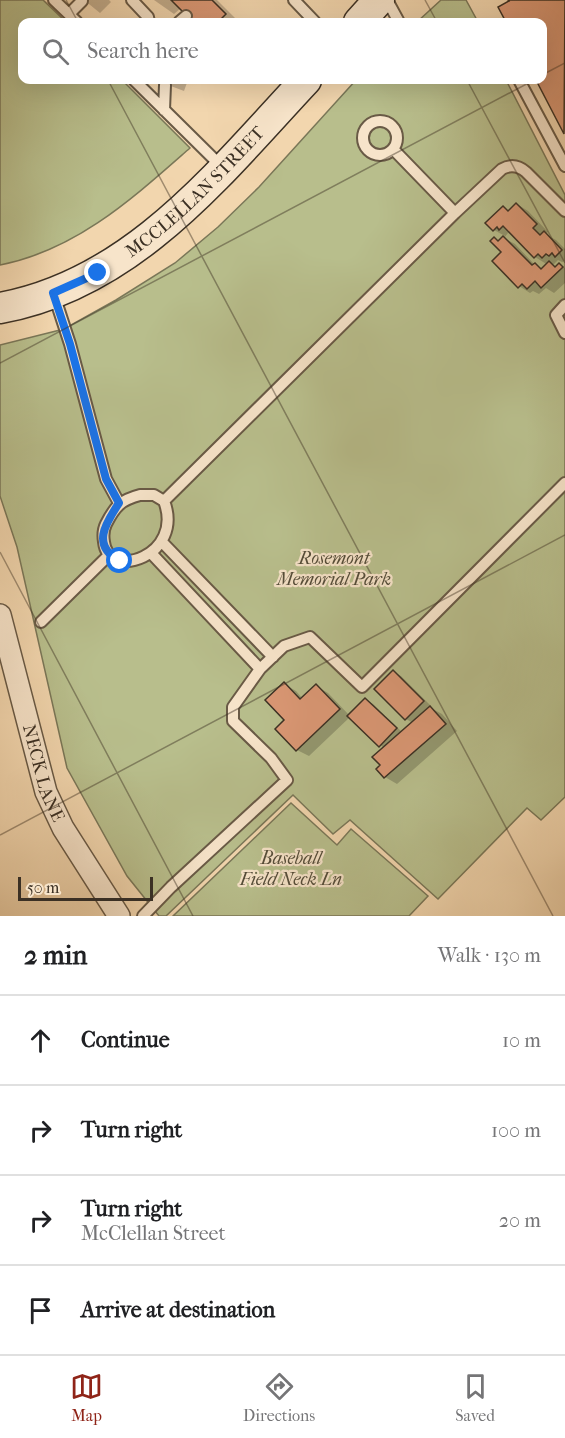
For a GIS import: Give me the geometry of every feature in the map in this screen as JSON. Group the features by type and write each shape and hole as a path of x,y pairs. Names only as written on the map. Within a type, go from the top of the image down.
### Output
{"main road":[{"path":"362,18 379,0"},
{"name":"MCCLELLAN STREET","path":"0,308 53,293 98,273 139,247 174,217 302,84"}],"street":[{"name":"NECK LANE","path":"0,615 46,792 63,828 119,916"}],"lane":[{"path":"54,0 73,18 82,1"},
{"path":"132,0 148,18"},
{"path":"294,0 311,18"},
{"path":"387,0 397,18"},
{"path":"138,84 223,168"},
{"path":"521,84 565,166"},
{"path":"165,85 165,110"},
{"path":"393,149 455,213"},
{"path":"164,501 502,169 512,166 521,167 565,211"},
{"path":"53,293 70,344 106,479 119,503"},
{"path":"565,305 555,315 565,333"},
{"path":"143,916 171,887 287,780 271,758 233,721 233,706 261,669 284,646 310,637 362,687 565,483"},
{"path":"140,495 154,495 164,501 168,522 162,542 152,553 130,561 120,561 109,555 105,549 103,536 105,526 119,503 140,495"},
{"path":"162,542 273,657"},
{"path":"152,553 261,669"},
{"path":"41,622 109,555"}],"green space":[{"path":"0,0 43,0 62,18 18,18 18,84 126,84 190,148 125,203 79,235 28,258 0,265"},
{"path":"441,0 466,0 476,18 421,18"},
{"name":"Rosemont Memorial Park","path":"352,84 508,84 565,195 565,797 541,820 527,808 438,899 350,820 333,834 293,795 166,916 159,916 127,876 67,768 17,547 0,496 0,345 64,329 116,300 175,263 218,227 259,187"},
{"name":"Baseball Field Neck Ln","path":"291,803 337,845 351,829 428,896 409,916 173,916"}],"building":[{"path":"171,0 212,0 226,14 222,18 189,18"},
{"path":"565,0 564,134 538,84 547,84 547,18 504,18 498,7 509,1"},
{"path":"516,203 537,224 533,228 540,235 544,231 562,250 555,257 552,253 542,258 538,254 534,258 503,226 493,231 485,223 503,206 508,211"},
{"path":"503,236 532,265 535,263 541,269 549,261 555,267 559,263 563,267 541,288 535,281 527,289 522,284 518,288 492,261 501,252 490,241 494,237 498,241"},
{"path":"393,670 424,701 405,720 374,689"},
{"path":"284,682 300,699 316,684 340,709 296,751 275,729 284,720 265,700"},
{"path":"365,698 397,728 379,747 347,716"},
{"path":"430,706 446,724 384,778 376,769 380,765 372,757"}],"route":[{"path":"98,273 53,293 70,344 106,479 119,503 105,526 103,536 105,549 109,555 120,561"}]}
